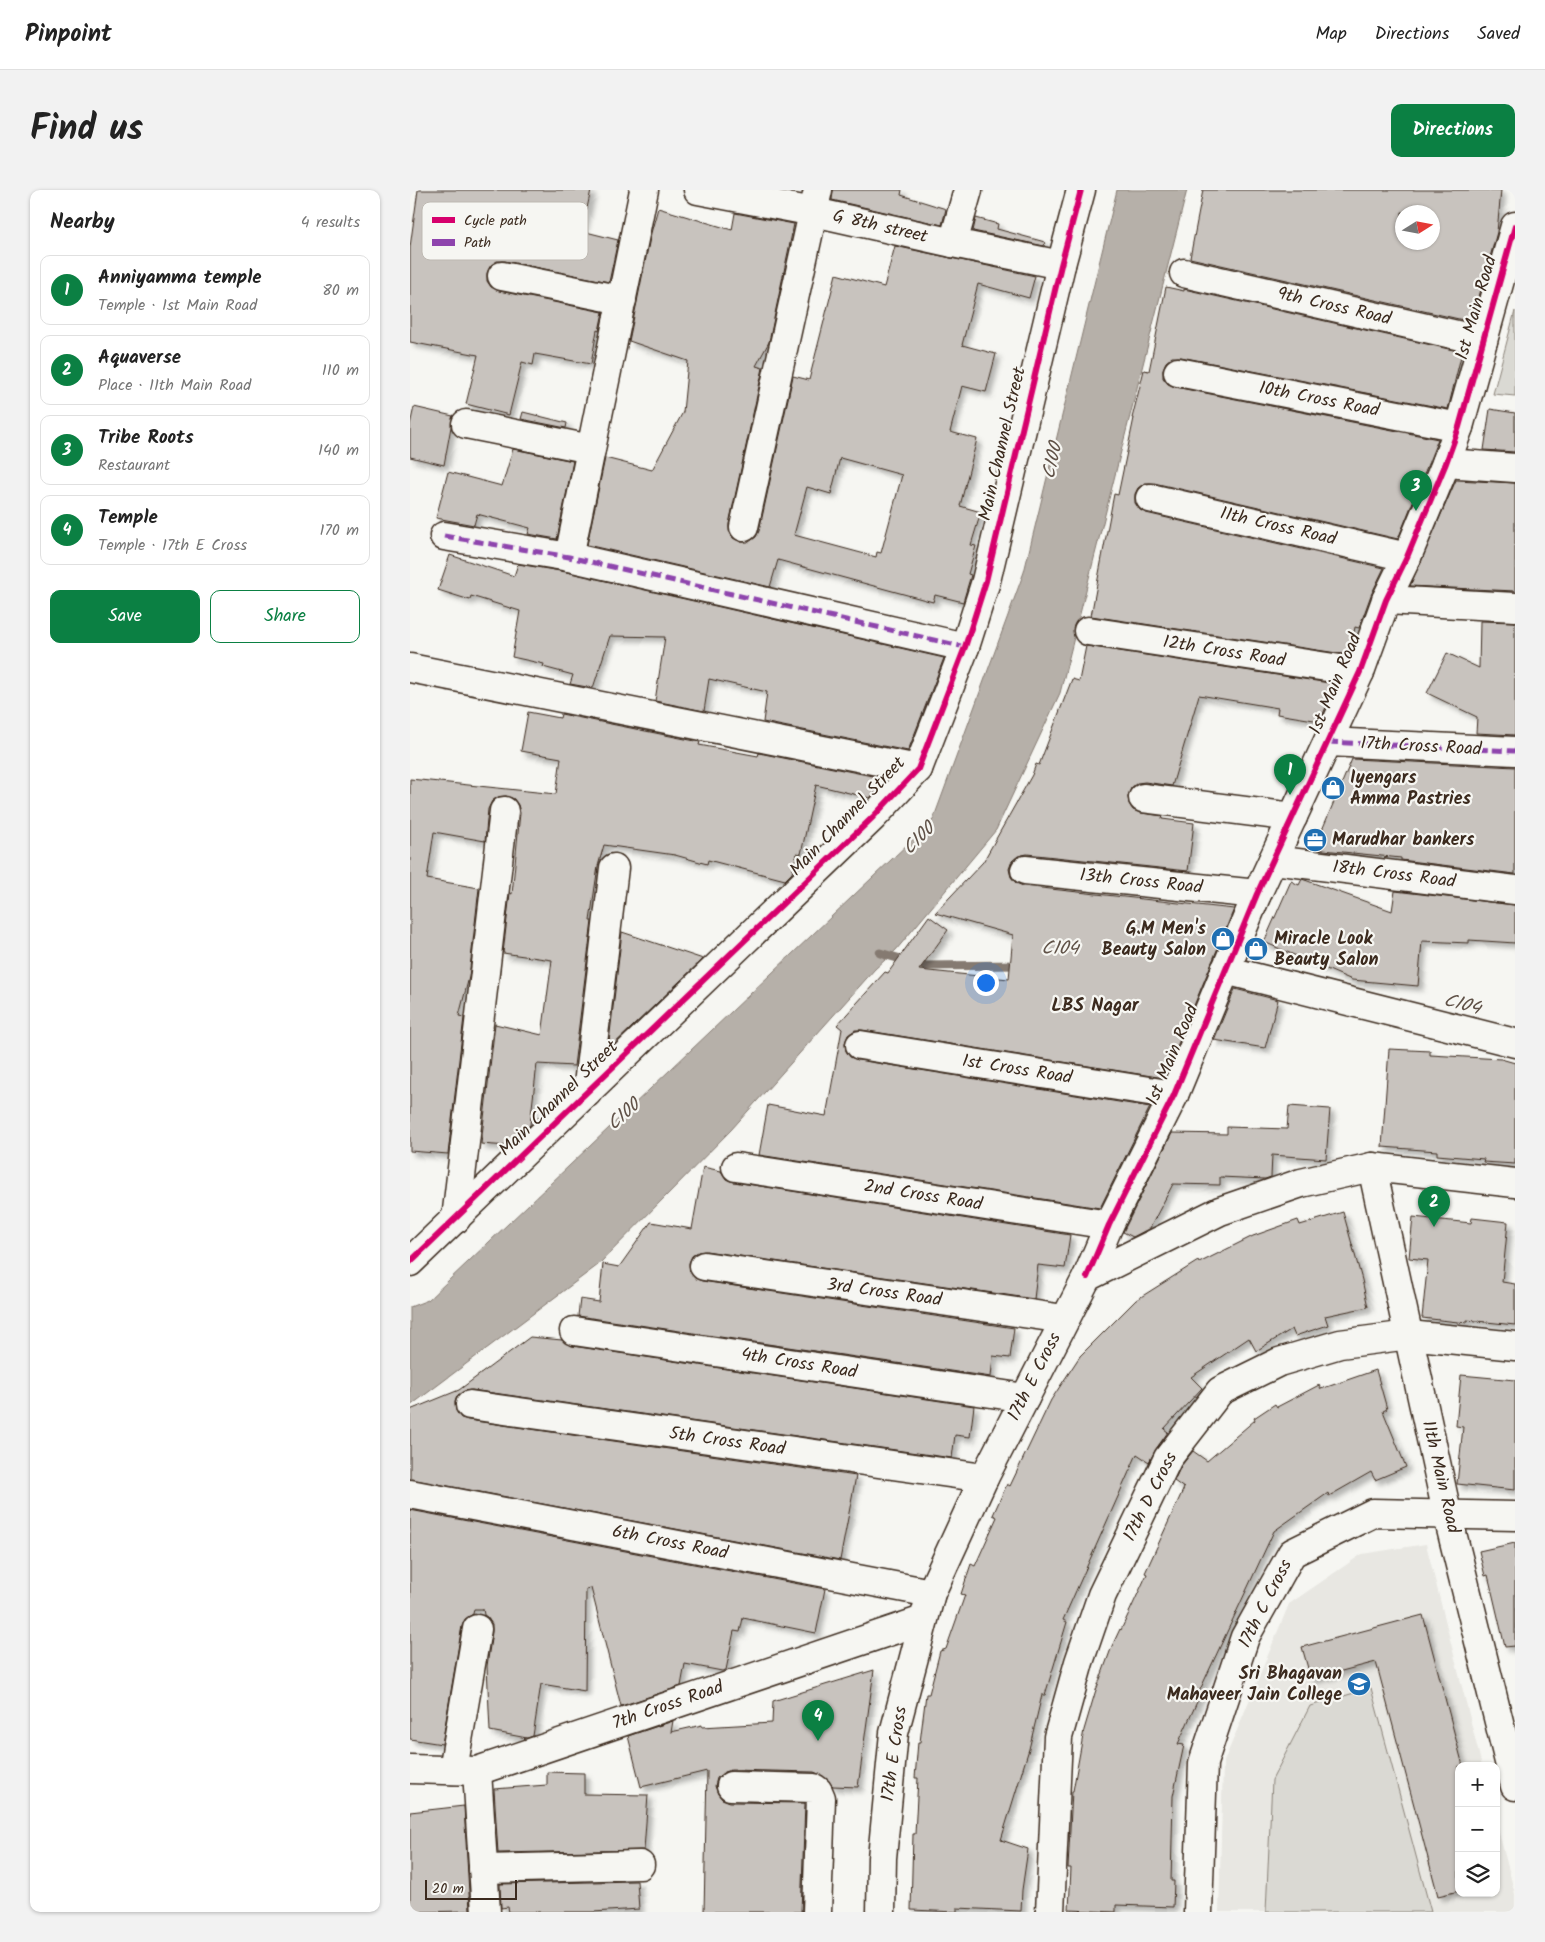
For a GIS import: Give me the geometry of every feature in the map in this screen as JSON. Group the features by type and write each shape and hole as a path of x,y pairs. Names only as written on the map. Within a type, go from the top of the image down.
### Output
{"street":[{"path":"569,556 644,190"},
{"name":"G 8th street","path":"698,190 816,201 953,244 1061,265"},
{"path":"953,244 968,190"},
{"name":"Main Channel Street","path":"410,1262 866,824 918,769 965,647 986,581 1061,265 1081,190"},
{"path":"744,527 816,201"},
{"name":"1st Main Road","path":"1087,1277 1109,1225 1174,1095 1257,894 1360,672 1386,600 1407,557 1446,463 1459,427 1515,226"},
{"name":"9th Cross Road","path":"1184,273 1483,341"},
{"path":"502,276 622,300"},
{"name":"10th Cross Road","path":"1178,372 1459,427"},
{"path":"466,424 591,450"},
{"path":"1446,463 1515,468"},
{"name":"11th Cross Road","path":"1150,498 1407,557"},
{"path":"444,536 569,556 965,647"},
{"path":"1386,600 1515,608"},
{"name":"12th Cross Road","path":"1088,631 1360,672"},
{"path":"410,668 918,769"},
{"name":"17th Cross Road","path":"1328,742 1515,751"},
{"path":"1143,798 1293,817"},
{"path":"456,1218 504,811"},
{"name":"18th Cross Road","path":"1273,860 1515,890"},
{"path":"587,1093 614,868"},
{"name":"13th Cross Road","path":"1025,870 1257,894"},
{"path":"1228,963 1515,1043"},
{"name":"1st Cross Road","path":"860,1044 1174,1095"},
{"name":"2nd Cross Road","path":"736,1167 1109,1225"},
{"path":"1087,1277 1220,1211 1301,1183 1372,1167 1515,1183"},
{"name":"11th Main Road","path":"1372,1167 1447,1513 1515,1786"},
{"name":"3rd Cross Road","path":"704,1266 1064,1319"},
{"name":"17th E Cross","path":"880,1912 882,1858 894,1733 931,1593 984,1478 1087,1277"},
{"name":"4th Cross Road","path":"574,1331 1025,1398"},
{"name":"17th D Cross","path":"1050,1912 1058,1737 1079,1662 1102,1595 1168,1458 1220,1391 1288,1359 1340,1344 1409,1335 1515,1346"},
{"name":"5th Cross Road","path":"470,1406 984,1478"},
{"name":"6th Cross Road","path":"410,1494 931,1593"},
{"name":"17th C Cross","path":"1198,1912 1203,1763 1245,1637 1292,1553 1373,1513 1447,1513 1515,1516"},
{"name":"7th Cross Road","path":"410,1770 465,1770 923,1620"},
{"path":"477,1629 465,1770 483,1869 486,1912"},
{"path":"731,1786 814,1788 818,1791 821,1798 817,1912"},
{"path":"483,1869 640,1866"}],"shaded area":[{"path":"1515,311 1515,396 1493,394"},
{"name":"Sri Bhagavan Mahaveer Jain College","path":"1426,1544 1481,1762 1455,1762 1455,1897 1500,1897 1500,1836 1515,1894 1515,1912 1219,1912 1223,1764 1289,1604 1362,1554"},
{"path":"1371,1688 1431,1912 1266,1912 1272,1780 1310,1706"}],"water":[{"name":"C100","path":"1117,190 1187,190 1060,693 996,830 896,950 875,969 731,1130 598,1265 410,1406 410,1307 428,1300 933,820 1024,572"}],"building":[{"path":"418,190 591,190 588,204 588,202 422,202 422,260 588,260 588,232 618,240 609,282 505,261 497,261 491,265 487,273 487,281 491,287 499,291 603,312 599,331 597,330 591,364 535,354 533,365 522,362 509,415 466,404 478,355 410,342 410,247"},
{"path":"833,190 902,190 901,195 946,209 942,225 832,200"},
{"path":"1203,190 1501,190 1497,232 1472,322 1190,258"},
{"path":"658,208 732,230 735,213 794,224 769,342 756,366 763,368 729,524 729,531 733,538 741,542 749,542 756,537 759,531 793,376 809,380 836,274 884,287 895,246 1035,276 1029,298 978,284 962,345 996,354 986,392 962,386 950,432 977,439 960,506 981,512 971,545 976,546 968,574 971,575 963,602 935,595 933,602 778,560 770,587 587,545 605,458 652,470 683,412 688,361 629,341 651,233","holes":["840,458 902,475 881,553 877,552 876,557 794,535 807,487 831,494"]},
{"path":"976,218 998,224 997,229 1045,242 1044,246 973,231"},
{"path":"1166,287 1184,291 1184,289 1462,352 1448,409 1181,357 1172,357 1166,362 1163,369 1163,378 1168,384 1175,387 1438,439 1398,539 1154,483 1145,483 1138,488 1135,494 1135,503 1140,510 1146,513 1384,568 1371,595 1359,628 1355,627 1350,655 1091,616 1114,494 1118,495 1134,418 1132,418 1144,370 1149,371"},
{"path":"414,407 453,416 444,465 410,457 410,425"},
{"path":"1490,409 1515,413 1515,452 1484,450"},
{"path":"523,412 567,423 566,428 521,419"},
{"path":"513,449 573,461 557,539 528,534 530,528 477,514 474,525 436,518 448,472 502,486"},
{"path":"1456,480 1515,483 1515,591 1410,586"},
{"path":"450,555 514,576 518,564 566,572 944,658 908,751 763,722 767,692 709,679 704,711 655,701 665,637 610,636 593,688 570,684 573,675 543,667 544,664 512,657 520,611 471,596 470,600 438,590"},
{"path":"1480,621 1515,622 1515,735 1476,733 1477,717 1427,693 1447,653 1479,668"},
{"path":"1086,646 1336,684 1320,721 1277,714 1278,708 1199,695 1172,786 1145,782 1137,783 1131,788 1128,797 1129,804 1133,810 1163,816 1162,819 1194,823 1188,871 1027,854 1018,856 1012,861 1009,869 1011,877 1016,883 1023,886 1234,909 1164,1078 862,1030 855,1030 848,1035 845,1043 846,1051 850,1057 858,1060 1150,1107 1100,1208 759,1155 768,1105 826,1116 842,1029 837,1025 885,972 888,973 929,916 948,930 919,970 1009,979 1013,935 935,913 983,862 1032,775 1036,764 1039,765 1072,679 1079,681"},
{"path":"528,712 560,718 561,714 700,742 699,745 758,756 759,753 887,779 870,798 816,785 801,854 797,853 792,873 785,880 708,860 707,864 675,855 604,845 598,866 590,921 592,921 574,1066 537,1064 530,1125 508,1146 481,1144 495,1024 542,1035 552,960 503,953 510,893 512,894 520,813 518,805 514,799 506,796 498,797 492,801 488,809 485,841 434,832 427,879 479,888 469,977 459,1016 464,1017 448,1154 410,1151 410,779 556,794 561,758 521,751"},
{"path":"1352,759 1515,767 1515,874 1401,860 1401,858 1314,849"},
{"path":"1302,879 1392,911 1395,891 1515,905 1515,943 1469,940 1469,943 1422,941 1418,986 1352,980 1264,942 1291,881 1299,885"},
{"path":"622,932 703,959 608,1050"},
{"path":"1235,989 1278,1000 1265,1048 1214,1040"},
{"path":"1389,1049 1430,1051 1430,1055 1501,1059 1515,1063 1515,1164 1483,1162 1484,1159 1437,1155 1437,1151 1382,1147"},
{"path":"1289,1106 1330,1109 1326,1159 1272,1155 1271,1177 1265,1179 1220,1177 1220,1185 1173,1184 1150,1228 1133,1237 1123,1232 1172,1133 1227,1134 1227,1127 1287,1129"},
{"path":"703,1167 721,1171 726,1179 734,1182 1070,1235 1065,1268 1038,1265 1034,1299 706,1251 698,1252 692,1256 689,1263 690,1272 695,1278 702,1281 1014,1328 1010,1358 993,1356 991,1377 578,1316 580,1299 599,1302 603,1264 619,1267 651,1222 692,1229"},
{"path":"1343,1212 1368,1307 1325,1316 1328,1325 1295,1336 1292,1329 1256,1351 1249,1338 1191,1377 1202,1388 1164,1429 1168,1432 1149,1462 1137,1454 1063,1620 1067,1622 1045,1695 1042,1695 1029,1749 1001,1840 1028,1849 1021,1911 957,1908 957,1912 911,1910 913,1834 915,1834 918,1778 915,1778 918,1742 920,1742 926,1694 929,1694 940,1651 946,1649 965,1595 961,1594 971,1564 975,1566 997,1517 993,1515 1007,1484 1010,1486 1051,1400 1080,1356 1136,1300 1198,1261 1199,1263 1253,1236 1298,1220 1300,1225"},
{"path":"1413,1217 1471,1223 1472,1218 1508,1222 1502,1282 1515,1284 1515,1325 1467,1320 1467,1323 1422,1318 1428,1260 1409,1258"},
{"path":"530,1337 562,1340 572,1346 974,1406 970,1437 955,1435 952,1458 472,1390 464,1391 457,1396 455,1402 456,1411 461,1418 468,1420 856,1476 840,1560 410,1479 410,1410 459,1390"},
{"path":"1376,1370 1387,1409 1383,1411 1406,1467 1375,1480 1371,1472 1329,1496 1328,1493 1274,1531 1199,1692 1201,1693 1178,1744 1184,1745 1173,1796 1171,1881 1174,1881 1173,1907 1116,1905 1116,1912 1069,1910 1071,1868 1068,1868 1072,1791 1084,1730 1112,1646 1147,1574 1145,1573 1184,1488 1174,1481 1181,1466 1193,1451 1207,1461 1255,1420 1254,1418 1275,1404 1277,1407 1319,1385 1321,1389"},
{"path":"1461,1375 1515,1380 1515,1490 1457,1484 1463,1427 1456,1426"},
{"path":"410,1510 825,1589 816,1633 743,1618 740,1632 734,1631 726,1670 722,1671 685,1664 681,1686 621,1706 591,1588 586,1589 585,1691 541,1684 533,1736 527,1738 490,1731 487,1666 492,1624 484,1615 483,1609 474,1609 473,1614 465,1619 462,1626 442,1744 410,1739"},
{"path":"1515,1543 1515,1646 1505,1647 1488,1575 1485,1576 1479,1551"},
{"path":"1423,1615 1462,1762 1455,1762 1455,1892 1438,1896 1376,1662 1311,1679 1302,1647"},
{"path":"874,1670 858,1787 833,1786 823,1776 814,1772 731,1770 717,1778 715,1786 718,1794 722,1799 730,1802 805,1803 801,1912 704,1912 707,1771 641,1787 628,1736 673,1721 671,1732 702,1725 702,1727 772,1723 773,1701"},
{"path":"547,1772 584,1773 584,1794 648,1795 644,1850 498,1853 494,1789 547,1785"},
{"path":"464,1806 470,1911 410,1912 410,1812"},
{"path":"637,1881 639,1909 593,1912 509,1912 508,1907 501,1908 500,1884"}],"waterway":[{"name":"C104","path":"880,953 925,966 1021,965"}],"marked path":[{"path":"444,536 569,557 965,647"},
{"path":"1328,742 1515,751"}],"cycle path":[{"path":"410,1262 873,817 918,769 965,647 986,581 1061,265 1081,190"},
{"path":"1087,1277 1109,1225 1174,1095 1257,894 1360,672 1386,600 1407,557 1446,463 1459,427 1515,226"}],"place":[{"name":"Tribe Roots","path":"1416,511"},
{"name":"Iyengars Amma Pastries","path":"1333,788"},
{"name":"Anniyamma temple","path":"1290,795"},
{"name":"Marudhar bankers","path":"1315,840"},
{"name":"G.M Men's Beauty Salon","path":"1223,939"},
{"name":"Miracle Look Beauty Salon","path":"1256,949"},
{"name":"Aquaverse","path":"1434,1227"},
{"name":"Sri Bhagavan Mahaveer Jain College","path":"1359,1684"},
{"name":"Temple","path":"818,1741"}],"district":[{"name":"LBS Nagar","path":"1095,1006"}]}
